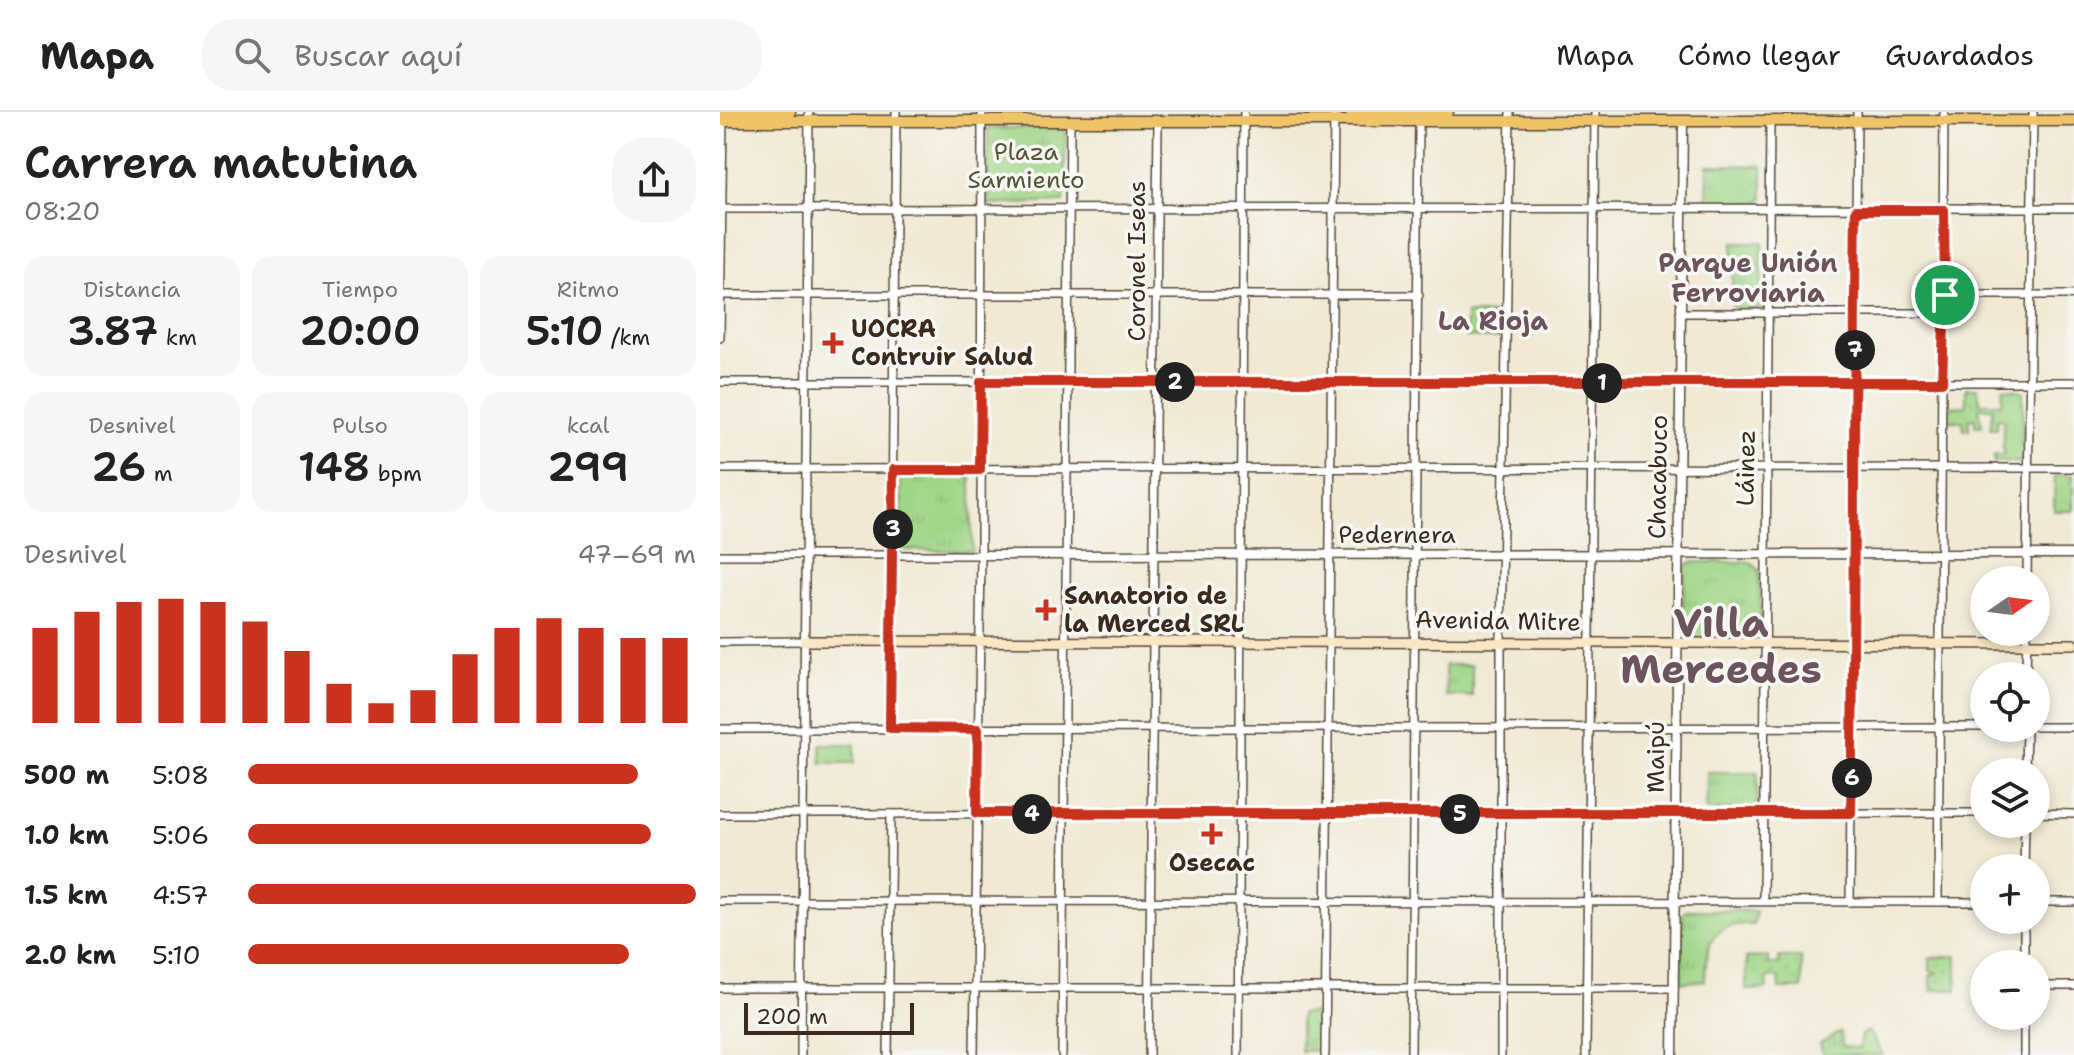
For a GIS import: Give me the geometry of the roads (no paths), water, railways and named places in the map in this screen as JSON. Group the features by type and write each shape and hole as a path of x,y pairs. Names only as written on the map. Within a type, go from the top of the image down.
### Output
{"main road":[{"path":"722,116 790,112"},
{"path":"1350,112 1419,116 1448,112"},
{"path":"722,116 2033,116 2074,121"},
{"name":"Avenida Mitre","path":"805,641 1970,643"},
{"name":"Avenida Mitre","path":"2050,643 2074,644"}],"street":[{"path":"720,338 722,116"},
{"path":"1411,1055 1419,116"},
{"path":"1501,1055 1501,642 1510,116"},
{"path":"1938,902 1944,116"},
{"path":"2028,566 2033,116"},
{"path":"801,1055 809,117"},
{"path":"890,728 896,117"},
{"path":"974,1055 981,555 982,117"},
{"path":"1062,1055 1071,117"},
{"name":"Coronel Iseas","path":"1149,1055 1158,117"},
{"path":"1238,1055 1244,117"},
{"path":"1325,1055 1334,117"},
{"path":"1586,1055 1594,117"},
{"name":"Chacabuco","path":"1677,555 1683,117"},
{"name":"Láinez","path":"1763,901 1770,117"},
{"path":"1850,902 1857,117"},
{"path":"721,209 2074,208"},
{"path":"720,295 1419,295"},
{"path":"1945,295 2074,295"},
{"path":"1680,313 1944,313"},
{"path":"720,382 2074,382"},
{"path":"720,469 2074,468"},
{"name":"Pedernera","path":"720,555 2074,554"},
{"name":"Maipú","path":"1673,1055 1677,555"},
{"path":"720,642 805,641"},
{"path":"720,729 1970,727"},
{"path":"2050,727 2074,727"},
{"path":"720,814 1970,813"},
{"path":"2050,813 2074,814"},
{"path":"888,1055 891,814"},
{"path":"720,901 1970,902"},
{"path":"2050,902 2074,902"},
{"path":"2050,986 2074,986"},
{"path":"720,988 1674,988"},
{"path":"2024,1030 2024,1055"}],"place":[{"name":"UOCRA Contruir Salud","path":"833,343"},
{"name":"Sanatorio de la Merced SRL","path":"1046,610"},
{"name":"Osecac","path":"1212,834"}],"district":[{"name":"Parque Unión Ferroviaria","path":"1748,277"},
{"name":"La Rioja","path":"1493,320"},
{"name":"Villa Mercedes","path":"1721,646"}],"park label":[{"name":"Plaza Sarmiento","path":"1026,166"}]}
